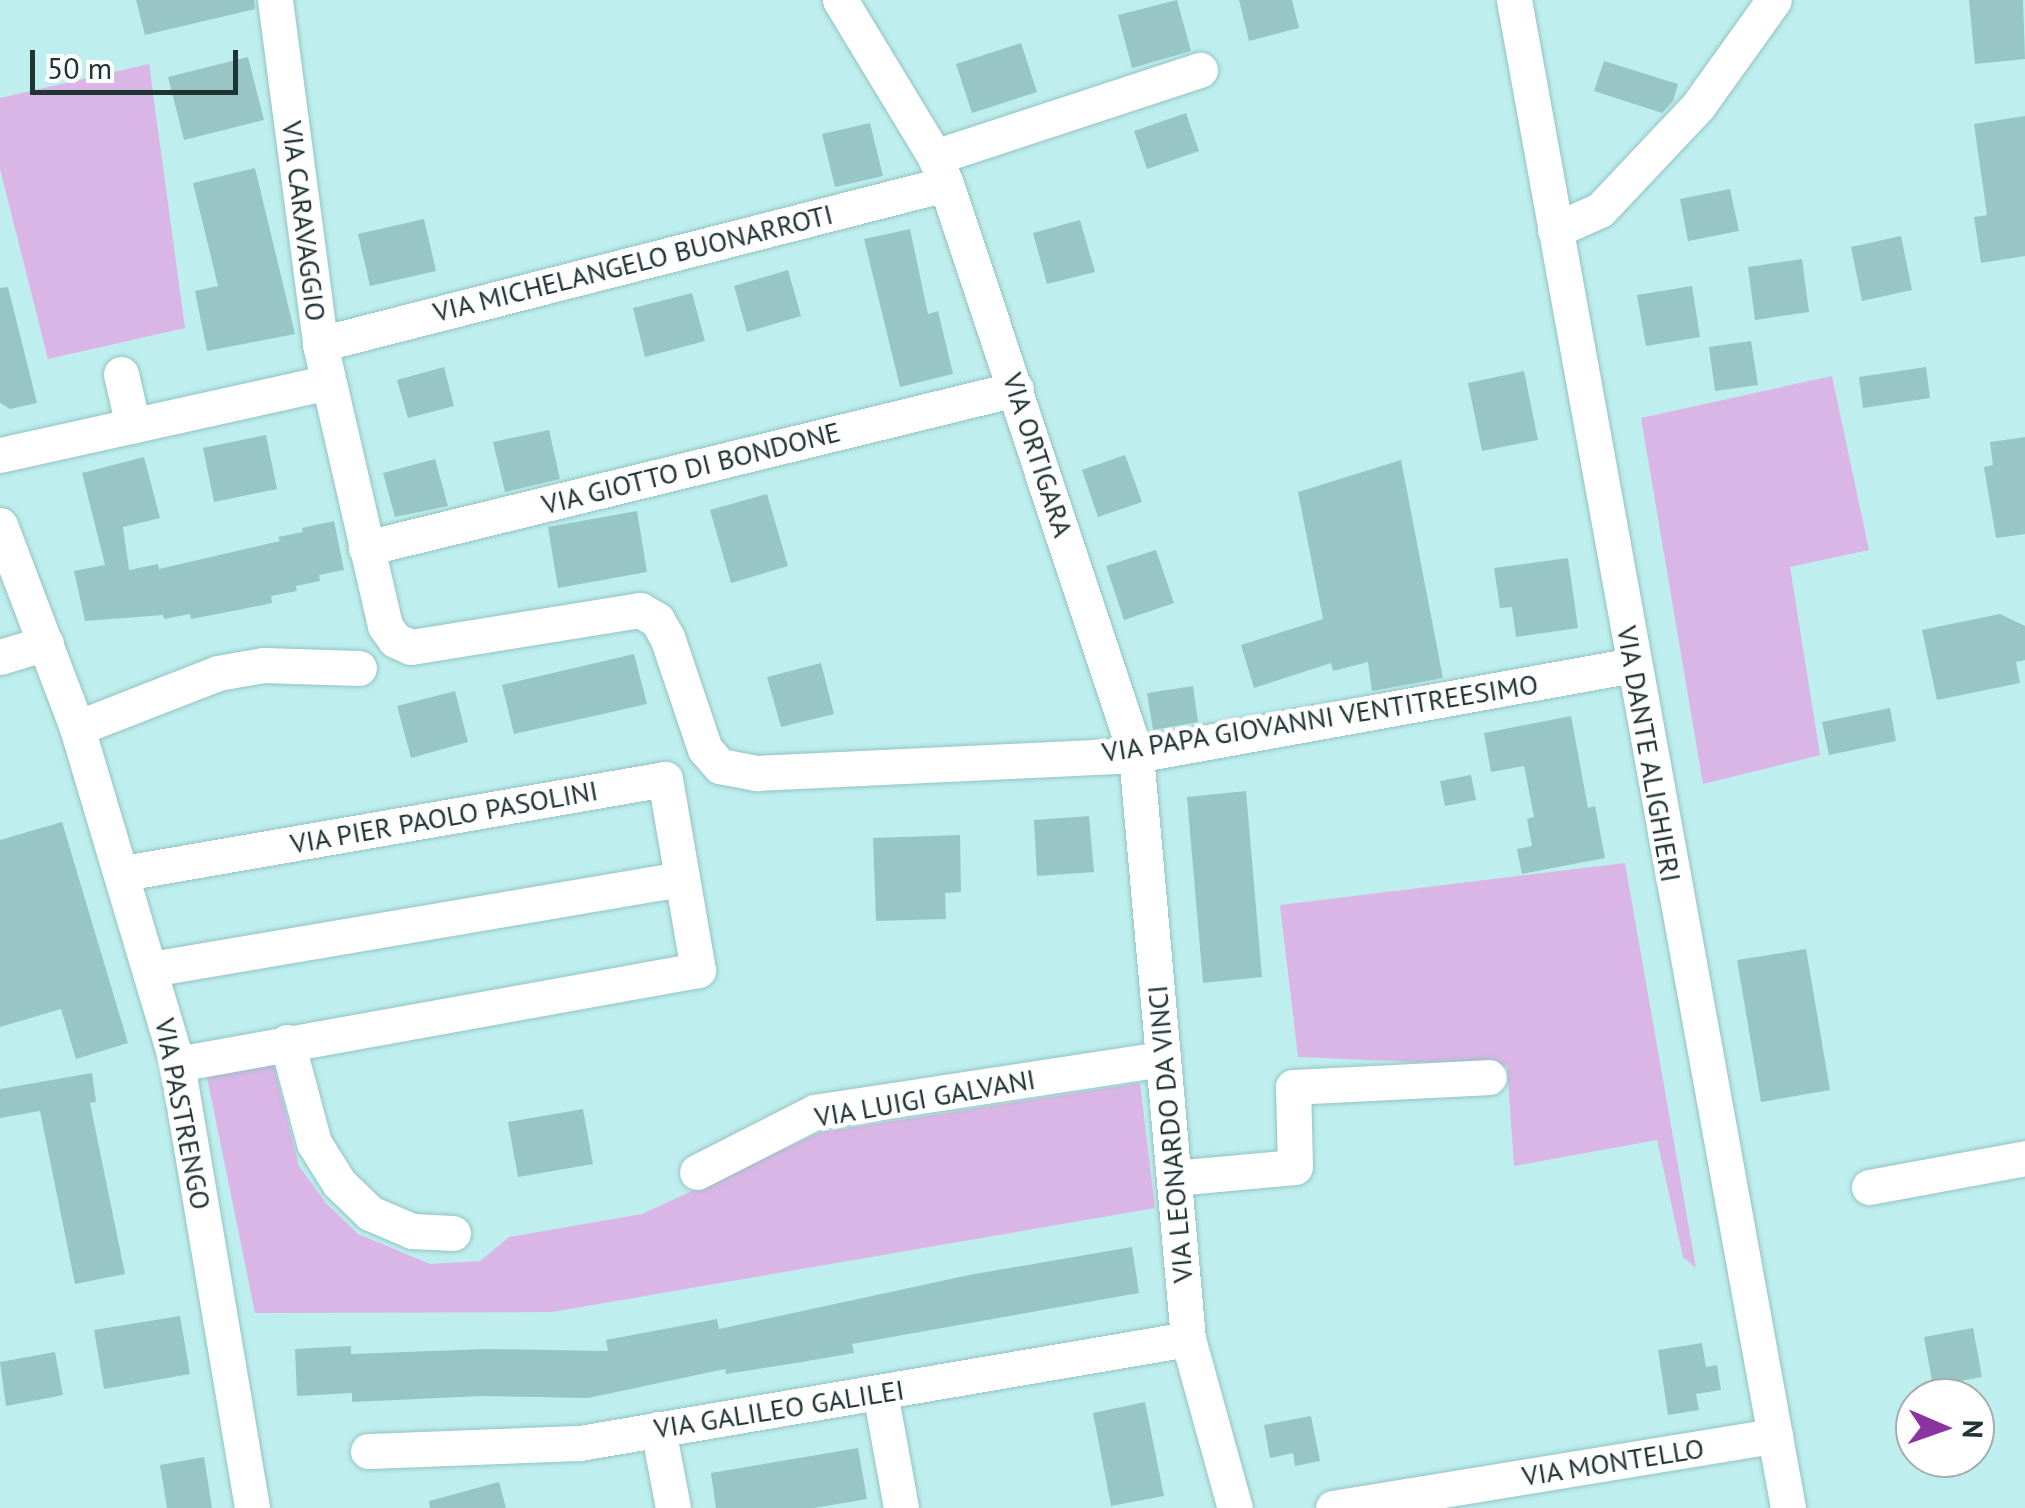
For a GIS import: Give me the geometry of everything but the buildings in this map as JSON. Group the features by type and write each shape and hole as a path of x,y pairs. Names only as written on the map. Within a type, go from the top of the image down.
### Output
{"street":[{"name":"VIA CARAVAGGIO","path":"276,0 328,382"},
{"name":"VIA ORTIGARA","path":"840,0 941,170 1136,755"},
{"name":"VIA DANTE ALIGHIERI","path":"1514,0 1788,1508"},
{"path":"1555,230 1600,210 1698,106 1774,0"},
{"path":"941,170 1200,70"},
{"name":"VIA MICHELANGELO BUONARROTI","path":"320,344 941,170"},
{"path":"121,374 133,426"},
{"path":"0,455 328,382"},
{"name":"VIA PAPA GIOVANNI VENTITREESIMO","path":"328,382 384,626 395,640 411,647 640,610 657,620 705,749 720,766 734,770 757,773 1136,755 1633,665"},
{"name":"VIA GIOTTO DI BONDONE","path":"366,548 1016,389"},
{"name":"VIA PASTRENGO","path":"0,525 77,728 124,873 177,1064 252,1508"},
{"path":"0,657 46,644"},
{"path":"77,728 218,673 263,665 359,668"},
{"name":"VIA LEONARDO DA VINCI","path":"1136,755 1188,1339 1235,1508"},
{"name":"VIA PIER PAOLO PASOLINI","path":"124,873 665,778 698,970 177,1064"},
{"path":"151,969 681,879"},
{"path":"287,1042 314,1143 339,1183 370,1213 412,1231 453,1234"},
{"name":"VIA LUIGI GALVANI","path":"698,1172 815,1112 1164,1059"},
{"path":"1174,1178 1295,1167 1293,1087 1489,1078"},
{"path":"1869,1187 2025,1158"},
{"name":"VIA GALILEO GALILEI","path":"368,1451 580,1443 1188,1339"},
{"path":"880,1392 901,1508"},
{"path":"658,1429 673,1508"},
{"name":"VIA MONTELLO","path":"1333,1508 1775,1436"}],"shaded area":[{"path":"149,64 185,328 48,359 0,169 0,98"},
{"path":"1832,376 1869,550 1790,567 1820,755 1703,784 1641,418"},
{"path":"1625,863 1696,1268 1683,1257 1657,1140 1514,1166 1507,1066 1298,1057 1280,905"},
{"path":"273,1062 299,1166 326,1203 358,1234 430,1264 480,1261 509,1237 642,1214 821,1132 1140,1083 1155,1208 552,1312 255,1313 206,1072"}]}
